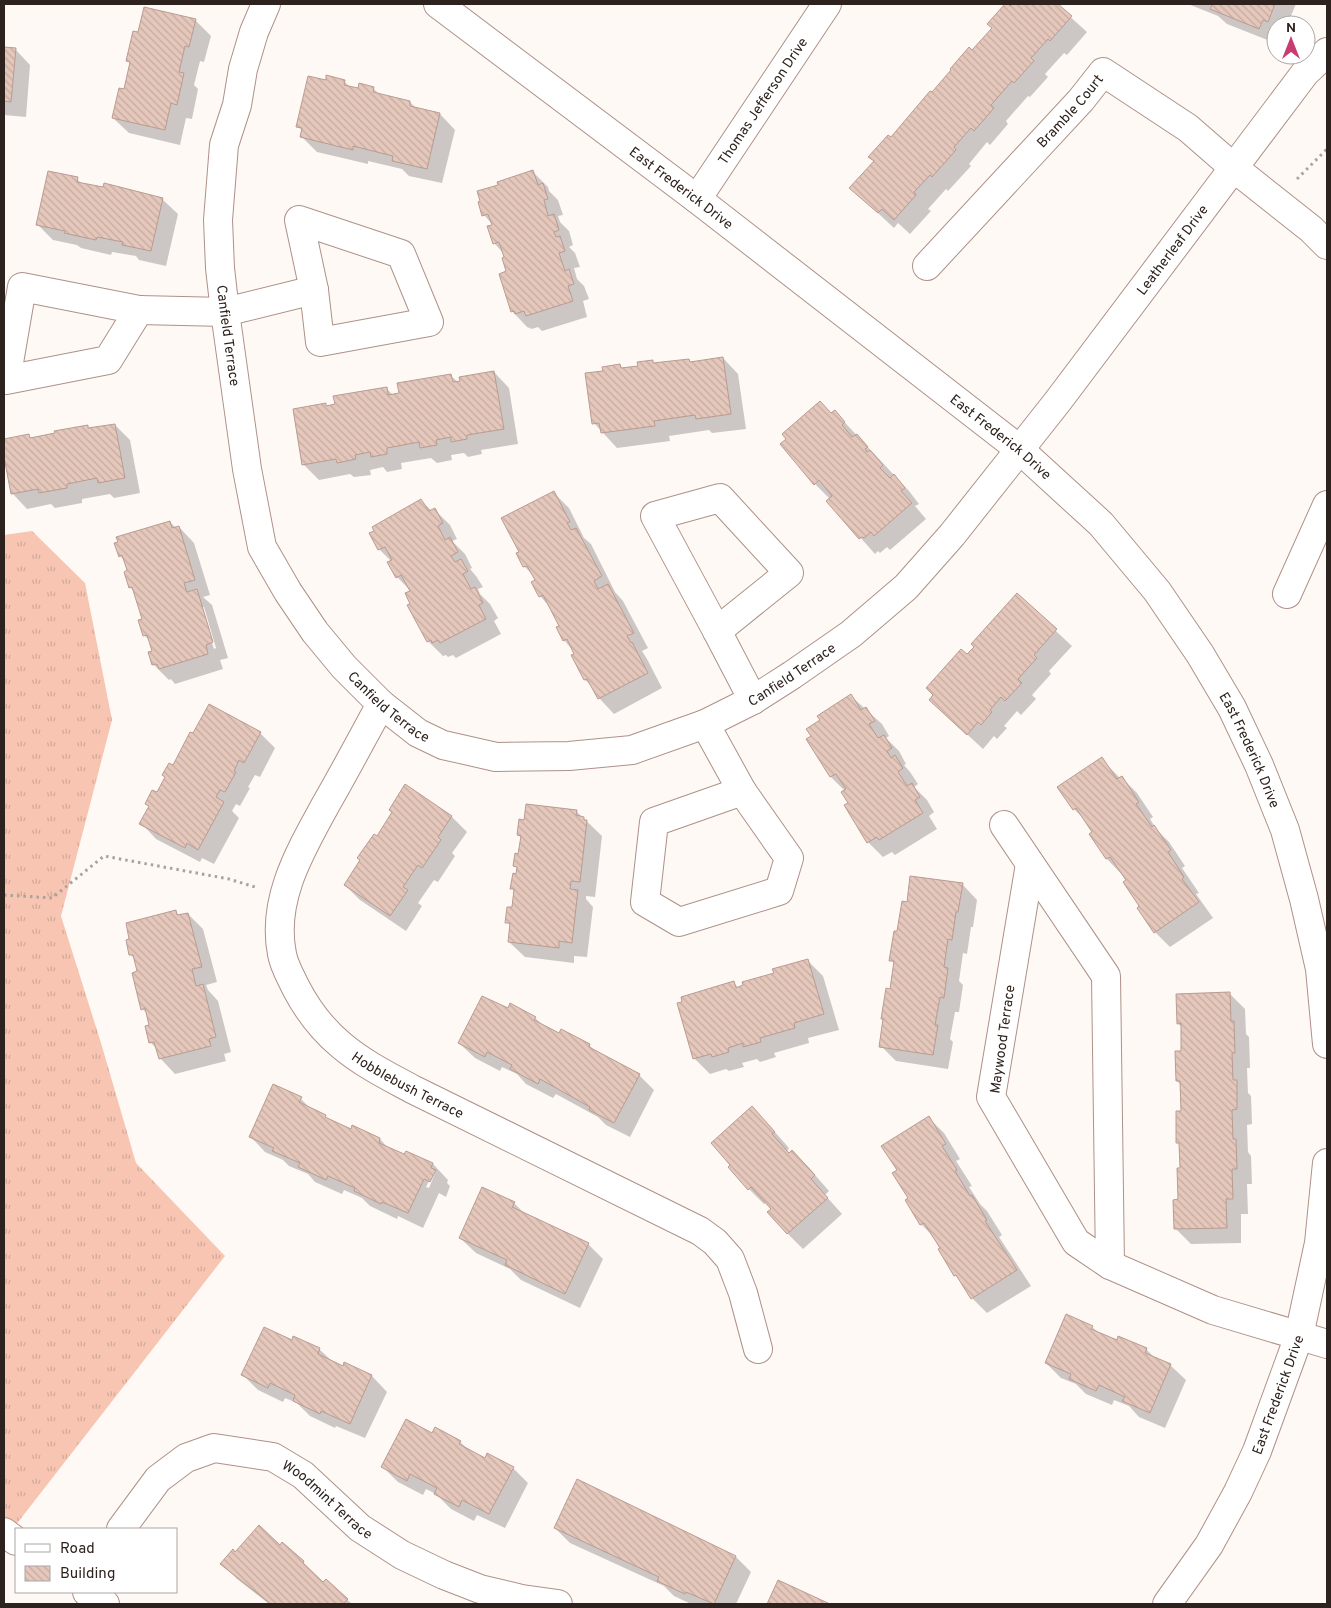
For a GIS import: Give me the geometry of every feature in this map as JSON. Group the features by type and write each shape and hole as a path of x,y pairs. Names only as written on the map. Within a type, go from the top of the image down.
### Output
{"street":[{"name":"Canfield Terrace","path":"266,4 254,32 243,69 237,104 224,145 218,220 220,268 225,312 247,469 262,547 288,592 315,632 344,667 381,704 418,733 443,745 496,757 569,756 632,750 705,724 753,700 792,675 850,634 906,587 952,534 1019,449"},
{"name":"East Frederick Drive","path":"438,4 697,199 1019,449 1101,524 1157,591 1200,654 1232,708 1259,764 1285,830 1324,968 1327,1044"},
{"name":"Thomas Jefferson Drive","path":"697,199 827,4"},
{"name":"Leatherleaf Drive","path":"1019,449 1058,401 1305,73 1327,52"},
{"name":"Bramble Court","path":"927,266 1081,100 1103,72 1188,128 1234,168"},
{"path":"1234,168 1327,245"},
{"path":"299,220 401,254 429,322 320,342 314,290 299,220"},
{"path":"139,310 108,360 6,380 22,287 139,310 225,312 314,290"},
{"path":"717,631 789,573 720,498 655,516 753,700"},
{"path":"1287,594 1327,505"},
{"name":"Hobblebush Terrace","path":"381,704 307,839 284,895 280,916 282,954 288,972 302,998 313,1014 340,1045 374,1068 412,1089 700,1231 715,1242 730,1259 743,1293 758,1350"},
{"path":"705,724 742,791 789,858 779,890 679,922 645,902 654,822 742,791"},
{"path":"1004,825 1106,976 1110,1265"},
{"name":"Maywood Terrace","path":"1030,864 991,1098 1076,1242 1110,1265 1213,1310 1327,1344"},
{"name":"East Frederick Drive","path":"1167,1604 1209,1545 1238,1492 1257,1451 1299,1336 1319,1243 1327,1163"},
{"name":"Woodmint Terrace","path":"123,1528 158,1479 186,1458 214,1448 273,1457 303,1476 360,1528 402,1555 444,1575 480,1589 522,1599 558,1604"},
{"path":"4,1532 15,1540"},
{"path":"88,1593 105,1604"}],"path":[{"path":"1276,202 1327,149"},
{"path":"4,895 52,898 104,856 229,879 284,895"}],"green space":[{"path":"32,531 85,583 112,720 61,916 136,1163 225,1256 8,1535 4,1532 4,535"}],"building":[{"path":"1005,4 1010,6 1012,4 1058,4 1072,16 1050,41 1048,39 1031,58 1034,61 1014,83 1012,81 991,105 994,108 974,131 971,128 954,147 956,150 932,177 930,175 914,192 916,195 894,220 882,209 878,213 849,188 874,161 868,157 888,135 891,137 930,91 932,92 969,47 972,50 992,28 987,24"},
{"path":"1209,4 1275,4 1271,15 1266,15 1266,21 1263,20 1259,29 1210,9 1212,5"},
{"path":"144,7 196,19 189,47 185,46 179,72 184,73 177,105 171,103 165,130 112,118 119,88 124,89 130,62 126,61 133,31 138,32"},
{"path":"4,47 16,48 11,102 4,101"},
{"path":"326,75 345,80 344,85 358,88 359,83 374,87 373,92 410,101 410,106 440,113 427,169 392,161 393,156 353,146 353,150 300,137 302,128 296,127 308,76 326,80"},
{"path":"533,170 538,185 543,183 548,199 544,200 548,216 554,214 559,230 554,232 556,237 560,236 565,251 559,253 565,271 569,269 574,284 568,286 573,301 526,316 524,311 515,314 514,311 511,312 499,274 506,271 502,258 504,257 499,242 493,244 487,226 492,225 488,214 482,216 477,191 498,185 497,182"},
{"path":"48,171 78,177 77,182 103,187 104,183 163,198 151,251 122,245 123,242 97,237 96,240 36,225"},
{"path":"723,357 731,414 696,419 695,415 654,421 655,426 601,433 599,423 592,424 585,373 603,371 602,367 620,364 621,368 638,366 637,362 653,360 653,363 689,359 690,362"},
{"path":"494,371 504,429 467,435 467,439 451,442 451,437 436,440 437,445 420,448 419,442 387,448 387,454 371,457 370,452 355,455 356,459 337,463 336,459 302,465 293,409 326,403 326,406 335,404 333,396 387,387 388,395 399,393 397,383 451,374 453,382 460,381 459,377"},
{"path":"820,401 831,413 835,410 845,422 842,425 852,437 857,434 868,447 865,449 867,452 870,450 883,465 880,468 890,478 894,474 905,488 901,491 912,503 874,536 871,532 864,538 859,539 826,501 832,496 819,480 814,485 780,444 786,439 782,434"},
{"path":"115,424 125,478 98,483 97,478 67,484 67,488 39,493 38,489 11,494 4,457 4,439 29,434 30,438 55,433 54,431 88,425 88,428"},
{"path":"554,491 570,522 567,523 571,530 576,528 602,576 594,581 598,589 608,584 634,633 627,636 648,673 598,699 587,679 584,680 571,655 574,654 567,639 563,641 556,627 559,626 543,595 539,597 531,582 535,580 527,566 523,567 516,553 519,552 501,518"},
{"path":"421,499 429,511 435,508 443,523 438,526 445,540 450,537 458,552 451,556 455,562 461,559 468,571 463,574 471,589 475,587 483,603 479,605 486,619 440,643 438,640 432,643 431,640 427,642 407,605 410,604 405,593 410,591 401,575 396,578 387,562 392,560 385,547 378,550 369,533 374,531 372,527"},
{"path":"170,521 172,528 179,526 195,580 184,583 187,592 197,589 213,642 206,645 208,654 159,669 157,664 152,665 148,652 152,651 147,635 143,636 138,620 142,619 132,587 129,588 124,572 127,570 122,555 119,557 114,543 118,542 116,537"},
{"path":"1017,593 1057,629 1034,655 1037,658 1018,679 1022,683 1005,701 1001,697 981,725 978,722 967,735 929,700 933,695 926,688 961,649 967,654 974,647 971,644"},
{"path":"851,694 861,710 866,707 875,721 869,724 878,738 884,735 892,748 887,751 891,758 895,755 903,768 898,772 907,786 912,783 920,797 915,800 923,813 879,840 877,837 867,843 844,805 848,803 841,792 846,789 836,774 830,777 806,739 811,736 806,729 820,720 817,716"},
{"path":"209,704 261,732 244,763 239,760 234,771 236,772 225,792 220,790 216,797 224,802 198,850 187,843 185,848 139,824 149,806 145,804 152,790 157,792 165,777 162,775 169,763 173,765 190,732 193,733"},
{"path":"1102,757 1117,779 1122,776 1139,802 1136,804 1152,827 1154,825 1171,850 1168,852 1184,877 1182,879 1199,902 1154,933 1137,908 1139,906 1123,882 1126,880 1110,857 1106,859 1089,834 1092,832 1076,808 1073,810 1057,787"},
{"path":"405,784 452,816 438,837 441,840 422,868 418,865 403,887 408,890 390,916 344,885 360,860 357,858 374,834 377,836 392,812 389,810"},
{"path":"526,804 577,810 576,815 587,820 580,882 571,881 570,889 578,890 572,943 559,941 559,948 508,942 510,923 505,923 507,907 512,907 514,889 510,889 513,873 516,874 517,867 513,866 515,853 518,854 521,836 517,835 519,819 524,820"},
{"path":"910,876 963,883 952,940 948,939 944,967 948,968 944,998 940,997 935,1025 938,1025 933,1055 879,1047 886,988 890,989 894,961 889,961 894,931 897,931 902,901 907,902"},
{"path":"176,910 177,915 188,913 202,967 192,969 196,986 203,984 216,1037 209,1039 211,1046 159,1059 154,1042 149,1043 145,1026 149,1025 145,1008 141,1010 132,973 137,971 133,955 129,955 126,940 129,939 126,923"},
{"path":"808,959 824,1014 794,1023 795,1028 760,1038 761,1042 743,1047 743,1043 728,1048 729,1052 712,1057 711,1054 693,1059 677,1003 682,1002 681,997 734,981 736,988 743,985 742,982 774,973 772,969"},
{"path":"1230,992 1231,1021 1234,1021 1235,1053 1232,1053 1233,1080 1237,1080 1237,1109 1232,1110 1233,1139 1236,1139 1237,1169 1232,1169 1233,1199 1226,1199 1227,1228 1174,1229 1173,1200 1178,1199 1177,1168 1180,1168 1179,1143 1176,1143 1176,1111 1181,1111 1180,1081 1176,1081 1175,1051 1181,1051 1181,1023 1177,1024 1176,994"},
{"path":"482,996 508,1008 510,1003 536,1017 534,1020 559,1033 561,1029 590,1044 589,1047 640,1074 614,1123 589,1110 590,1107 540,1079 538,1084 510,1069 512,1065 487,1052 485,1057 458,1043"},
{"path":"273,1084 302,1097 299,1102 326,1115 325,1117 351,1129 352,1125 380,1138 379,1143 404,1154 406,1151 433,1163 431,1168 436,1170 430,1182 424,1179 408,1213 382,1202 381,1204 354,1191 355,1188 328,1176 326,1180 298,1167 300,1163 272,1151 274,1148 249,1137"},
{"path":"752,1106 775,1132 772,1134 789,1153 792,1150 815,1175 811,1179 828,1198 787,1234 767,1212 771,1209 751,1187 748,1190 711,1143"},
{"path":"929,1116 946,1144 942,1146 957,1170 955,1171 970,1196 972,1195 987,1220 985,1221 1017,1270 971,1299 956,1275 954,1276 938,1249 940,1248 924,1223 920,1225 905,1200 908,1198 892,1173 897,1170 881,1146"},
{"path":"482,1187 515,1202 512,1207 589,1243 565,1294 505,1265 507,1260 459,1238"},
{"path":"1066,1314 1093,1326 1091,1329 1117,1340 1118,1336 1147,1348 1145,1353 1171,1364 1150,1413 1122,1401 1125,1397 1099,1385 1096,1391 1069,1379 1071,1374 1045,1363"},
{"path":"264,1327 292,1340 293,1336 320,1348 318,1354 343,1366 344,1362 372,1375 350,1424 321,1411 320,1414 293,1401 295,1395 270,1383 268,1388 241,1375"},
{"path":"406,1419 432,1433 435,1427 461,1441 459,1444 485,1458 487,1453 514,1467 489,1514 462,1500 459,1507 434,1494 437,1488 410,1474 407,1481 381,1467"},
{"path":"577,1479 736,1556 714,1604 686,1592 685,1594 657,1581 659,1577 554,1528"},
{"path":"259,1525 280,1545 282,1542 304,1561 303,1563 323,1582 326,1579 348,1599 343,1604 271,1604 220,1564 233,1549 235,1552"},
{"path":"778,1580 830,1604 767,1604"}]}
